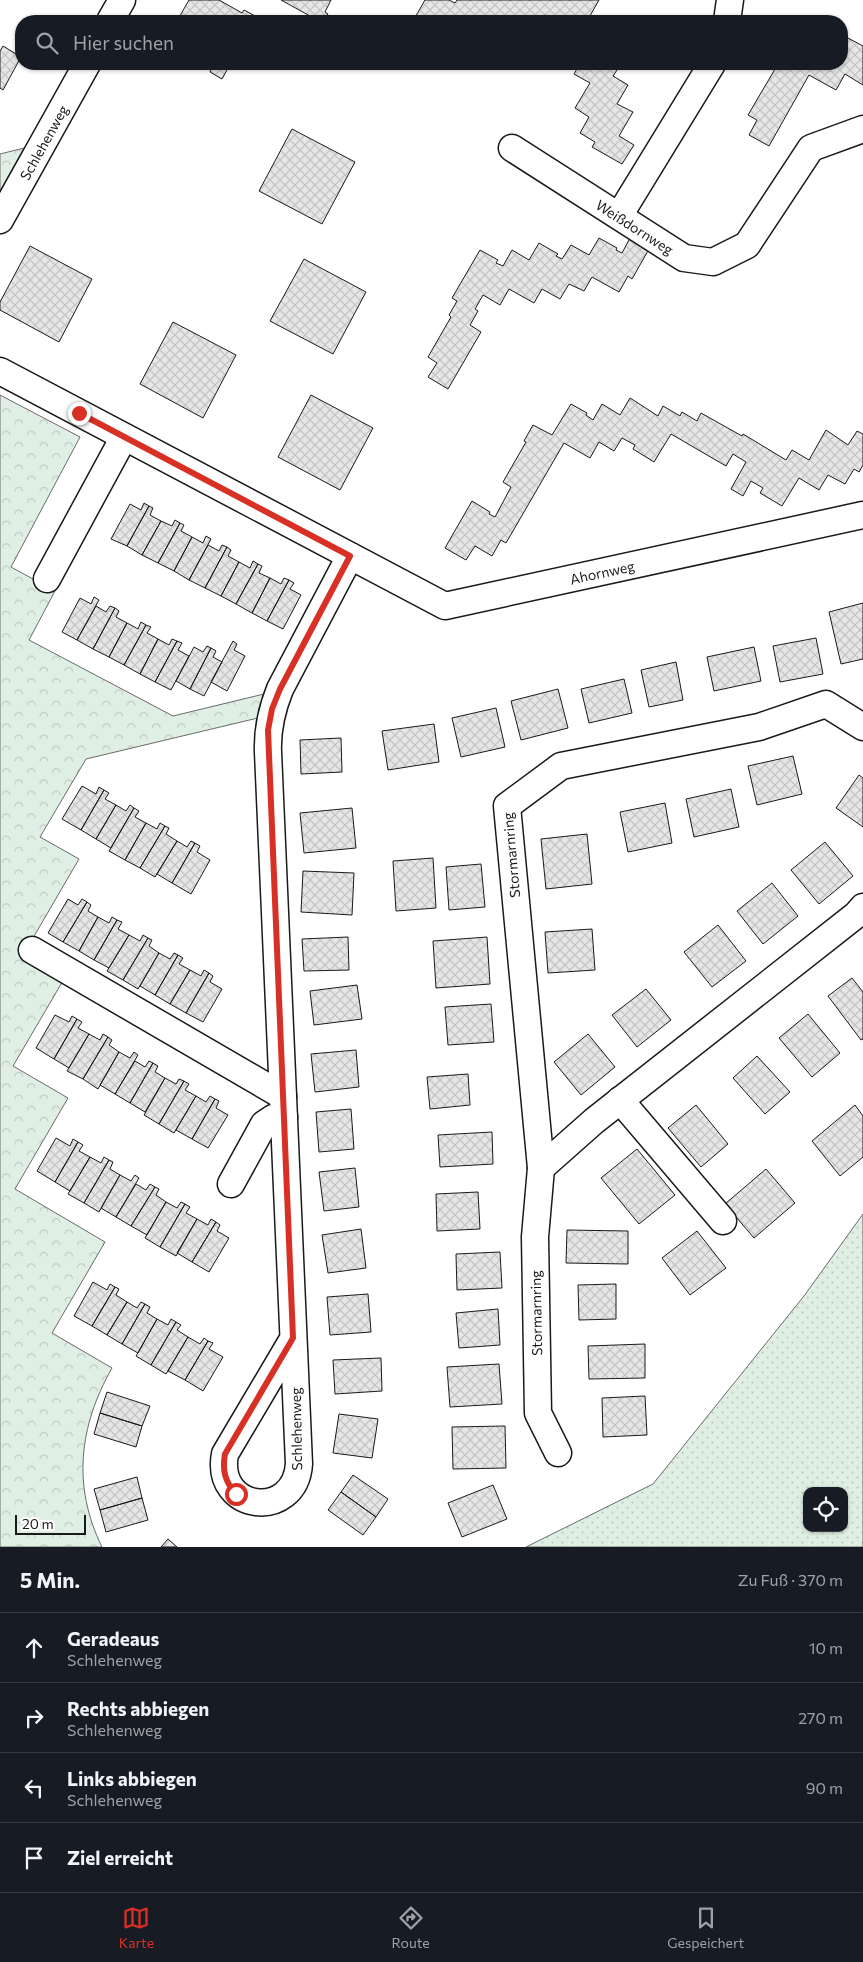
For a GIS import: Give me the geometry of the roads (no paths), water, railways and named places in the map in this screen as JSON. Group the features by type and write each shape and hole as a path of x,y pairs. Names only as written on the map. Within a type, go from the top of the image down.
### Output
{"street":[{"path":"113,15 122,0"},
{"path":"728,15 730,0"},
{"name":"Schlehenweg","path":"0,220 84,70"},
{"path":"619,216 708,70"},
{"name":"Weißdornweg","path":"512,148 684,258 713,262 747,245 811,148 863,129"},
{"path":"0,371 350,556"},
{"path":"47,579 124,436"},
{"name":"Ahornweg","path":"350,556 446,606 863,515"},
{"name":"Schlehenweg","path":"293,1338 225,1454 224,1472 230,1487 243,1499 252,1502 260,1503 277,1499 291,1488 298,1472 293,1338 268,730 272,709 280,689 350,556"},
{"name":"Stormarnring","path":"558,1453 538,1413 535,1237 541,1168 534,1110 507,806 561,766 759,727 826,704 863,728"},
{"path":"541,1168 620,1100 856,915 863,907"},
{"path":"32,950 283,1106 273,1118 264,1124 231,1184"},
{"path":"620,1100 723,1220"}]}
